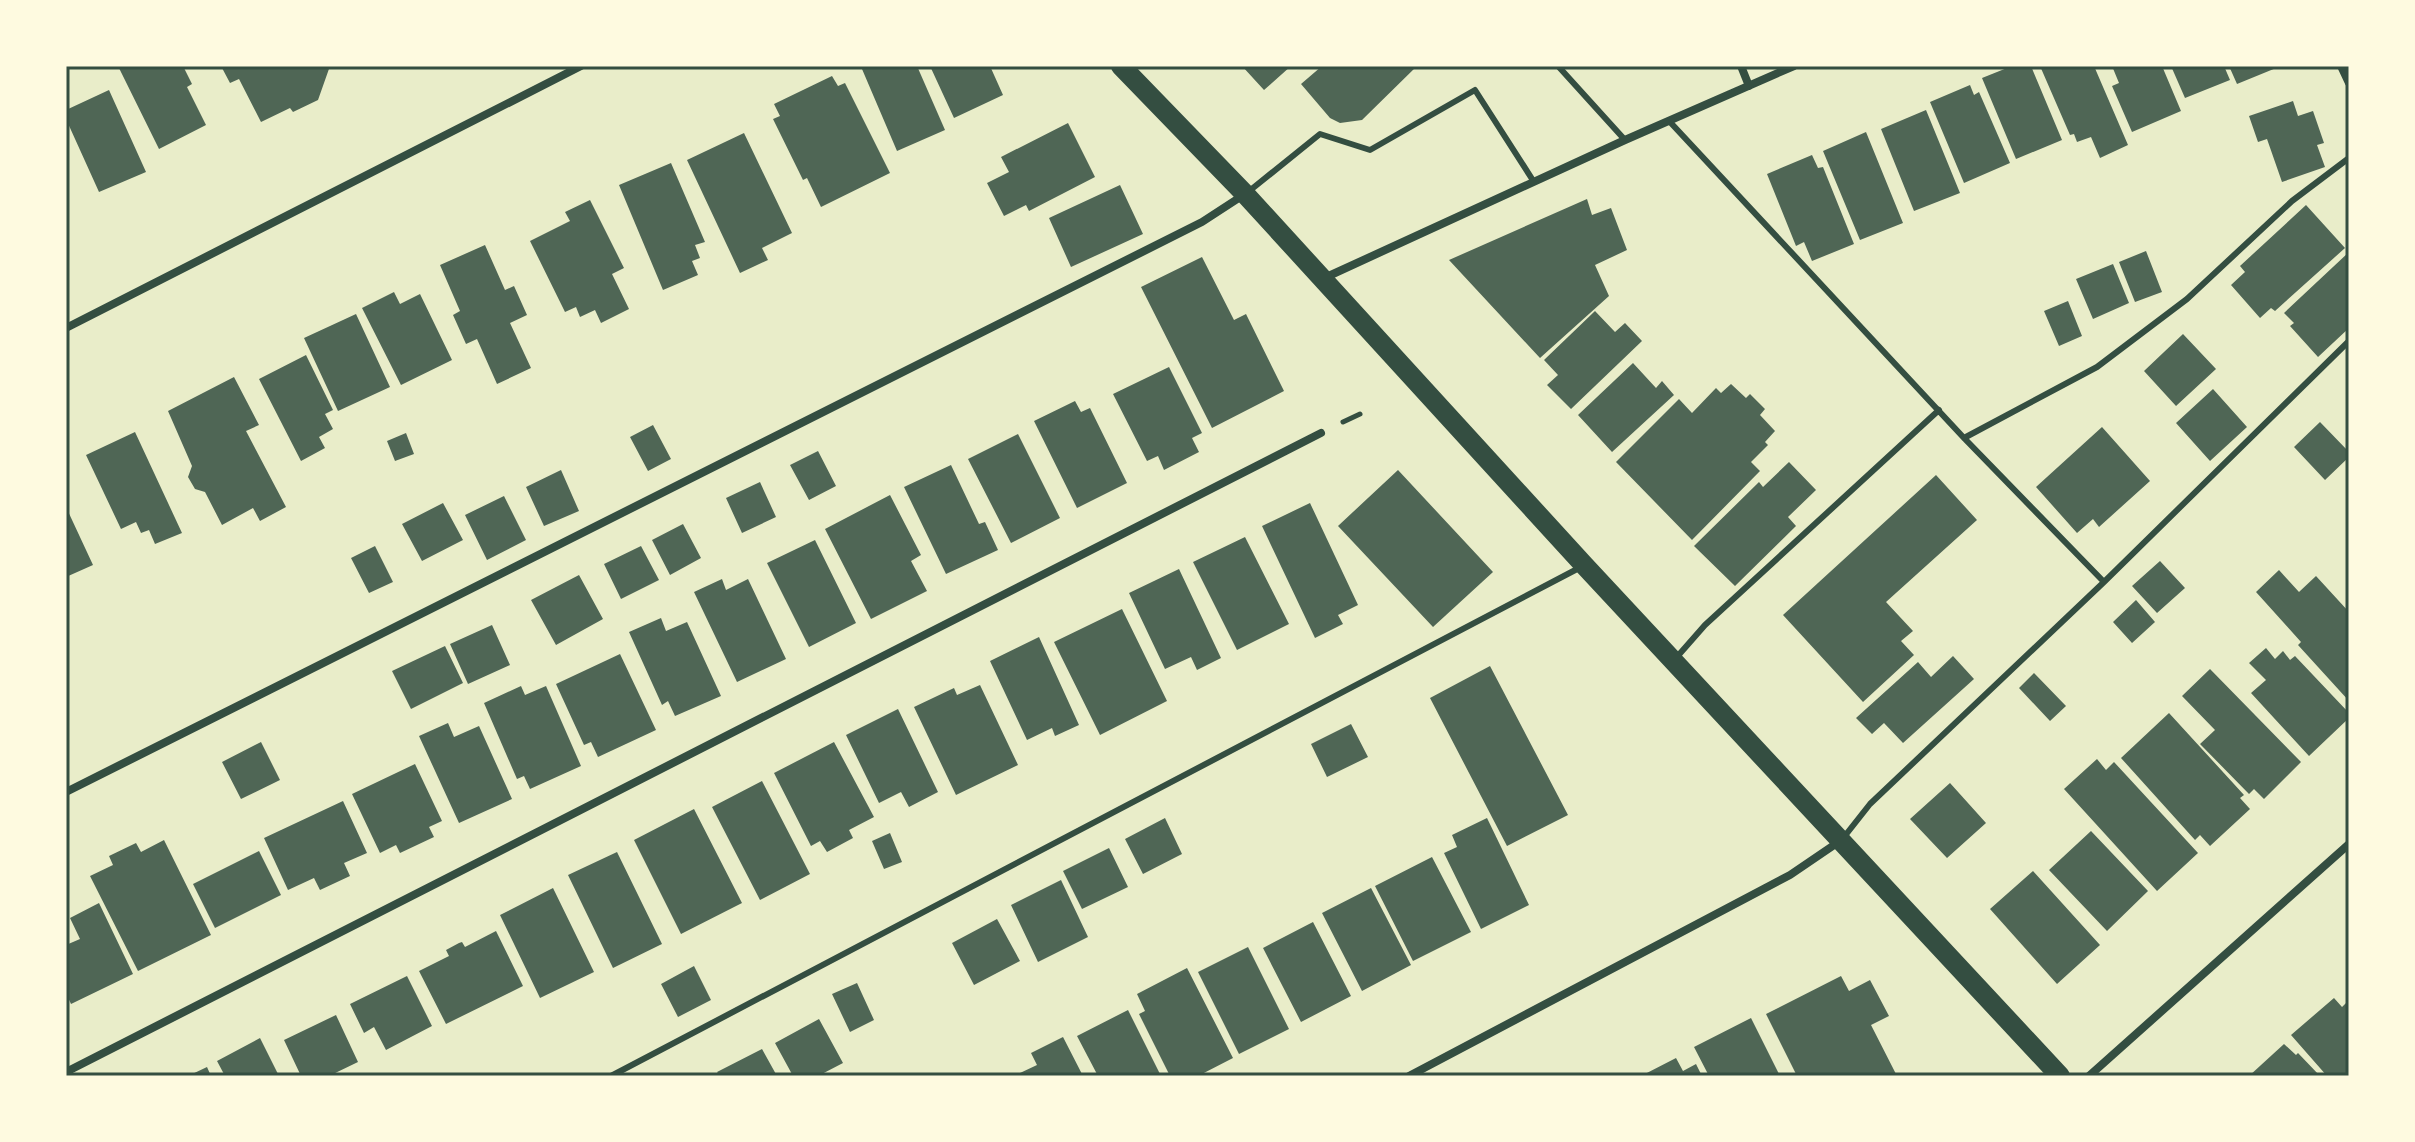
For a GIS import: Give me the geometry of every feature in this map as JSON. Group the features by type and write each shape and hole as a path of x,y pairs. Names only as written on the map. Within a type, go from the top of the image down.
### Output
{"main road":[{"path":"1121,66 1245,194 1584,565 2060,1076"}],"street":[{"path":"66,328 581,66"},
{"path":"1741,66 1749,86"},
{"path":"1321,279 1794,66"},
{"path":"2341,66 2349,83"},
{"path":"66,792 1202,222 1245,194"},
{"path":"66,1072 1321,433"},
{"path":"1409,1076 1790,875 1841,840"},
{"path":"2089,1076 2349,844"}],"lane":[{"path":"1558,66 1625,140"},
{"path":"1245,194 1320,134 1370,150 1475,90 1534,182"},
{"path":"1670,122 1964,438 2104,582"},
{"path":"1964,438 2097,367 2187,299 2292,201 2349,158"},
{"path":"1841,840 1870,804 2104,582 2349,341"},
{"path":"1674,661 1705,625 1939,410"},
{"path":"611,1076 1584,565"}],"building":[{"path":"118,66 183,66 192,84 187,87 206,125 159,149"},
{"path":"221,66 330,66 318,100 293,112 290,108 261,122 239,79 230,83"},
{"path":"869,66 917,66 945,130 897,151 862,69"},
{"path":"930,66 990,66 1003,95 954,118"},
{"path":"1242,66 1291,66 1264,90"},
{"path":"1322,66 1417,66 1362,120 1340,123 1330,118 1301,84"},
{"path":"2012,66 2031,66 2062,140 2016,159 1982,78"},
{"path":"2040,66 2094,66 2128,145 2100,158 2091,137 2077,142 2074,134 2070,135"},
{"path":"2112,66 2162,66 2181,111 2132,132 2112,86 2119,83"},
{"path":"2171,66 2224,66 2230,80 2185,98"},
{"path":"2229,66 2281,66 2237,84"},
{"path":"832,76 838,86 845,83 890,173 821,207 807,178 803,180 773,119 780,116 774,104"},
{"path":"1970,85 1974,95 1979,92 2010,163 1964,183 1930,102"},
{"path":"109,90 146,172 99,192 66,119 66,110"},
{"path":"2293,101 2298,116 2313,111 2324,143 2317,145 2325,167 2282,182 2267,139 2258,142 2249,116"},
{"path":"1926,110 1960,193 1914,211 1881,129"},
{"path":"1068,123 1095,177 1029,211 1026,205 1004,216 987,183 1009,172 1001,157"},
{"path":"1866,132 1903,223 1860,240 1823,151"},
{"path":"744,133 792,233 762,248 768,260 740,273 687,160"},
{"path":"1812,155 1818,168 1823,167 1854,244 1812,261 1804,242 1796,246 1767,174"},
{"path":"671,163 705,242 695,245 700,258 692,261 698,275 663,290 619,185"},
{"path":"1120,185 1143,234 1071,267 1049,218"},
{"path":"1587,199 1592,215 1611,208 1627,250 1595,265 1609,296 1540,358 1449,260"},
{"path":"590,200 624,268 612,274 629,309 601,323 595,310 580,317 576,307 565,312 530,241 570,221 565,212"},
{"path":"2306,205 2345,248 2275,311 2271,308 2260,318 2231,285 2245,272 2240,266"},
{"path":"485,245 505,290 514,286 527,315 510,323 531,368 497,384 477,339 466,344 453,315 460,311 440,265"},
{"path":"2146,251 2162,292 2135,302 2119,262"},
{"path":"2349,252 2349,328 2318,357 2290,326 2294,323 2284,313"},
{"path":"1202,257 1234,320 1246,314 1284,391 1212,428 1141,287"},
{"path":"2113,264 2129,303 2093,319 2076,279"},
{"path":"394,292 400,304 420,294 452,360 401,385 362,308"},
{"path":"2068,301 2082,336 2059,346 2044,311"},
{"path":"1595,311 1615,332 1625,323 1642,341 1571,409 1547,385 1558,375 1544,360"},
{"path":"356,314 390,387 338,411 304,338"},
{"path":"2183,334 2216,369 2176,406 2144,371"},
{"path":"306,355 333,410 325,414 333,429 319,437 325,448 301,461 259,379"},
{"path":"1633,363 1656,388 1662,381 1674,395 1612,452 1578,415"},
{"path":"1169,367 1202,433 1192,438 1199,452 1164,470 1158,456 1147,461 1113,394"},
{"path":"234,377 259,425 246,431 286,507 260,521 253,508 222,525 205,492 195,489 188,477 192,466 168,411"},
{"path":"1731,384 1746,398 1750,394 1765,409 1760,415 1775,431 1765,442 1768,445 1751,462 1760,471 1692,540 1616,462 1679,399 1692,413 1716,388 1721,393"},
{"path":"2213,389 2247,427 2210,461 2176,423"},
{"path":"1075,401 1081,412 1090,408 1127,483 1077,508 1034,421"},
{"path":"2320,422 2349,452 2349,457 2325,480 2294,447"},
{"path":"653,425 671,459 648,471 630,437"},
{"path":"2102,427 2150,481 2099,527 2093,519 2077,533 2036,487"},
{"path":"135,432 182,533 155,544 149,530 141,533 136,522 121,529 86,455"},
{"path":"406,433 414,454 395,461 387,441"},
{"path":"1018,434 1060,518 1011,543 968,459"},
{"path":"818,451 836,486 809,500 790,465"},
{"path":"1789,462 1816,490 1788,517 1796,526 1735,586 1694,546 1759,482 1763,487"},
{"path":"951,465 979,524 985,522 998,550 946,574 904,487"},
{"path":"561,470 579,511 544,526 526,487"},
{"path":"1398,470 1493,572 1433,627 1338,526"},
{"path":"1936,475 1977,520 1886,602 1913,631 1901,641 1914,655 1863,702 1783,615"},
{"path":"760,482 776,517 742,533 726,498"},
{"path":"890,495 921,555 911,561 927,591 871,619 825,529"},
{"path":"504,496 526,540 487,560 465,515"},
{"path":"443,503 463,540 422,561 402,524"},
{"path":"1310,503 1358,605 1338,615 1343,624 1315,638 1262,526"},
{"path":"66,507 93,565 66,577"},
{"path":"683,524 701,558 670,575 652,540"},
{"path":"1245,537 1289,624 1237,650 1193,562"},
{"path":"815,540 856,623 809,647 767,563"},
{"path":"375,546 393,582 369,593 351,558"},
{"path":"641,546 659,580 621,599 604,564"},
{"path":"2160,561 2185,588 2157,613 2132,586"},
{"path":"1179,569 1221,658 1197,670 1191,657 1165,669 1129,593"},
{"path":"2279,570 2299,592 2316,576 2349,612 2349,701 2298,645 2301,642 2256,592"},
{"path":"579,575 603,619 556,645 531,600"},
{"path":"722,579 726,590 748,579 786,659 737,682 694,592"},
{"path":"2136,600 2155,622 2132,643 2113,622"},
{"path":"1122,609 1167,701 1100,735 1054,642"},
{"path":"661,618 666,631 687,622 721,696 675,716 668,701 662,705 629,632"},
{"path":"492,625 510,665 468,684 450,644"},
{"path":"1039,637 1079,725 1055,736 1052,728 1027,740 990,661"},
{"path":"445,646 463,683 411,709 392,671"},
{"path":"2266,648 2275,659 2283,651 2290,660 2295,656 2349,713 2349,718 2309,756 2251,693 2266,680 2249,663"},
{"path":"620,654 656,730 598,757 591,742 584,745 556,684"},
{"path":"1953,656 1974,679 1903,743 1884,723 1872,734 1856,718 1918,662 1931,677"},
{"path":"1490,666 1568,815 1507,846 1430,698"},
{"path":"2210,669 2301,762 2264,799 2254,789 2249,794 2200,744 2215,730 2182,696"},
{"path":"2034,673 2066,706 2050,721 2019,688"},
{"path":"980,685 1018,765 956,795 914,707 954,688 957,695"},
{"path":"521,686 525,695 546,686 581,766 530,789 524,776 517,779 484,703"},
{"path":"898,709 938,792 909,807 901,792 879,803 846,735"},
{"path":"2169,713 2244,795 2240,798 2250,809 2210,846 2200,835 2195,840 2121,758"},
{"path":"448,723 454,737 479,726 512,799 459,823 419,736"},
{"path":"1351,724 1368,757 1327,777 1311,744"},
{"path":"261,742 280,780 241,799 222,762"},
{"path":"834,742 874,817 849,830 853,838 827,852 820,841 811,846 774,773"},
{"path":"2097,759 2106,770 2114,762 2198,853 2157,891 2064,789"},
{"path":"415,764 442,821 429,827 434,837 400,853 396,845 380,853 352,794"},
{"path":"762,781 810,874 760,900 712,807"},
{"path":"1950,783 1986,823 1947,858 1910,819"},
{"path":"343,801 367,853 344,863 350,876 320,890 314,878 288,890 264,838"},
{"path":"694,809 742,903 681,934 634,840"},
{"path":"1165,818 1182,854 1143,874 1125,839"},
{"path":"1487,818 1529,905 1481,929 1444,853 1457,847 1452,835"},
{"path":"2091,831 2148,891 2107,931 2049,870"},
{"path":"890,833 902,862 884,869 872,841"},
{"path":"164,840 211,935 138,971 90,876 113,865 109,856 136,843 141,852"},
{"path":"1109,848 1128,887 1082,909 1063,871"},
{"path":"259,851 281,895 215,928 193,884"},
{"path":"617,852 662,944 613,968 568,875"},
{"path":"1432,857 1471,932 1413,961 1375,886"},
{"path":"2033,871 2100,945 2057,984 1990,909"},
{"path":"1061,880 1088,937 1038,962 1011,905"},
{"path":"553,888 594,972 540,998 500,915"},
{"path":"1371,888 1411,965 1362,991 1322,913"},
{"path":"99,903 133,974 71,1004 66,993 66,945 80,939 70,918"},
{"path":"997,919 1020,961 974,985 952,943"},
{"path":"1313,922 1351,996 1301,1022 1263,948"},
{"path":"496,931 523,986 446,1024 419,971 449,956 446,950 459,943 462,942 465,947"},
{"path":"1248,947 1289,1029 1239,1054 1198,972"},
{"path":"694,966 711,1000 678,1017 661,984"},
{"path":"1187,968 1233,1058 1198,1076 1170,1076 1139,1014 1145,1011 1137,994"},
{"path":"407,976 432,1026 386,1050 374,1027 364,1033 350,1004"},
{"path":"1841,976 1849,991 1870,980 1889,1016 1871,1025 1897,1076 1797,1076 1766,1014"},
{"path":"857,983 874,1020 850,1032 832,994"},
{"path":"2334,998 2342,1007 2347,1002 2349,1004 2349,1076 2327,1076 2291,1035"},
{"path":"1128,1010 1161,1076 1098,1076 1077,1036"},
{"path":"336,1015 358,1062 329,1076 301,1076 284,1040"},
{"path":"1751,1018 1780,1076 1709,1076 1694,1047"},
{"path":"819,1019 843,1063 818,1076 793,1076 775,1043"},
{"path":"1063,1037 1083,1076 1022,1076 1020,1073 1037,1065 1031,1053"},
{"path":"260,1038 279,1076 225,1076 217,1061"},
{"path":"2284,1044 2296,1055 2298,1053 2320,1076 2249,1076"},
{"path":"762,1049 777,1076 720,1076 717,1072"},
{"path":"1676,1058 1683,1071 1696,1064 1702,1076 1641,1076"},
{"path":"207,1067 211,1076 188,1076"}]}
